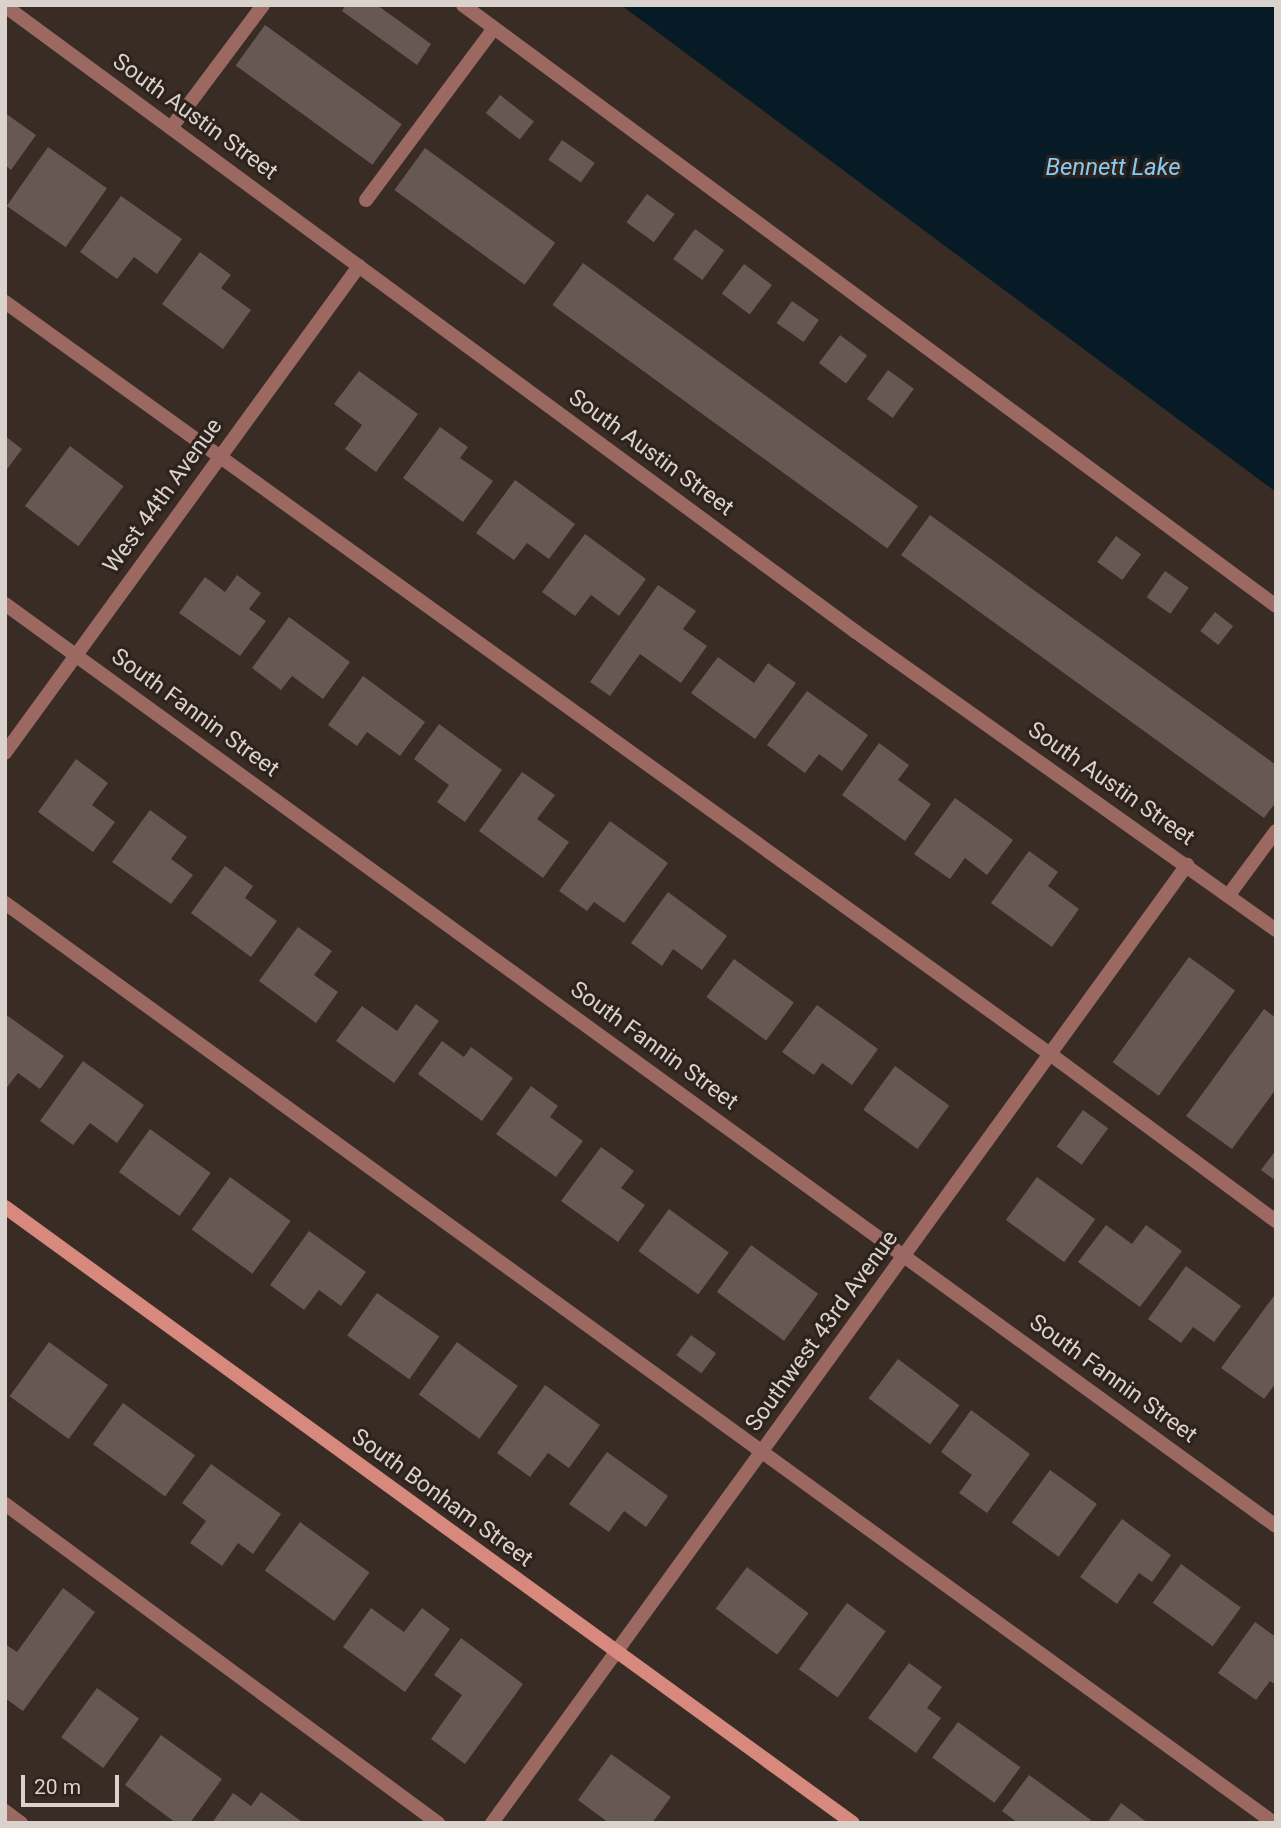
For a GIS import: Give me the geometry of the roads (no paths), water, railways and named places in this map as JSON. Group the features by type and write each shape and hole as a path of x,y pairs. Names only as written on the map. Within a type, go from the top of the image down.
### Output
{"street":[{"name":"South Austin Street","path":"5,5 856,632 1276,930"},
{"path":"171,128 263,5"},
{"path":"463,5 1276,606"},
{"path":"366,200 494,28"},
{"name":"West 44th Avenue","path":"5,753 359,266"},
{"path":"5,302 1050,1054 1276,1221"},
{"name":"South Fannin Street","path":"5,604 1276,1526"},
{"path":"1228,896 1276,831"},
{"name":"Southwest 43rd Avenue","path":"492,1823 1187,865"},
{"path":"5,903 1274,1823"},
{"name":"South Bonham Street","path":"5,1207 853,1823"},
{"path":"5,1504 438,1823"},
{"path":"5,1811 21,1823"}],"water":[{"name":"Bennett Lake","path":"621,5 1276,5 1276,492"}]}
